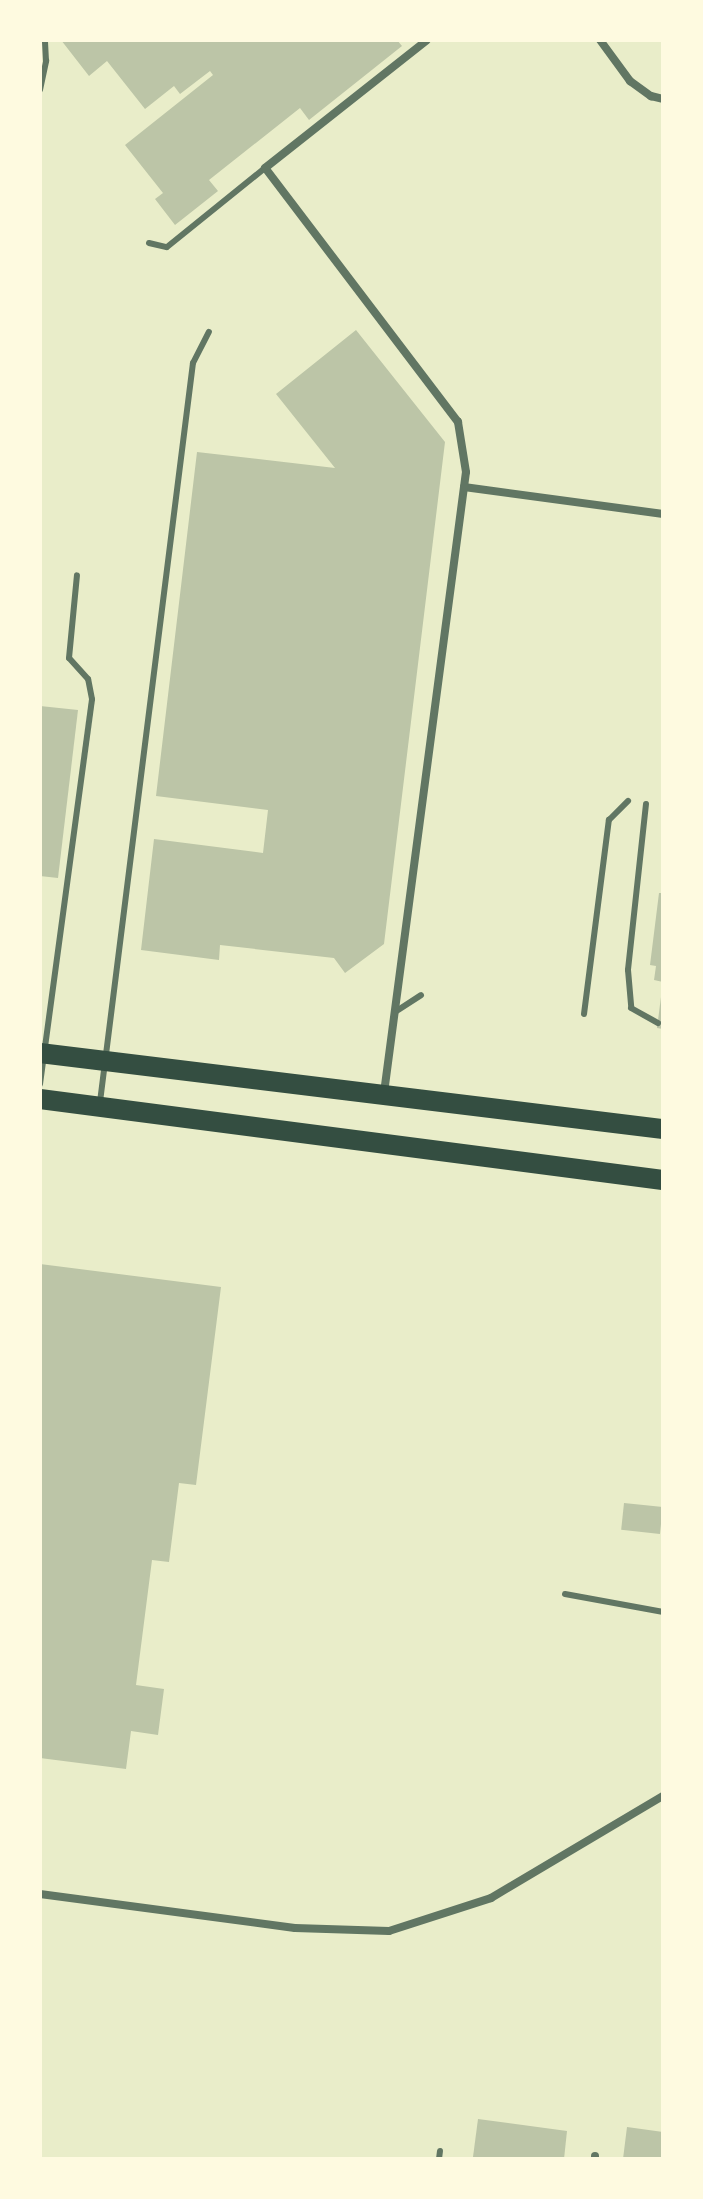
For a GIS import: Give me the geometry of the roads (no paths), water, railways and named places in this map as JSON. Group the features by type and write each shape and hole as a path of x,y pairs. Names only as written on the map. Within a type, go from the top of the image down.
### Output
{"main road":[{"path":"43,1054 663,1129"},
{"path":"40,1099 663,1180"}],"street":[{"path":"384,1097 466,472 458,422 265,168 427,40"},
{"path":"600,40 630,81 651,96 663,99"},
{"path":"464,487 663,514"},
{"path":"40,1894 295,1928 389,1931 491,1898 663,1796"}],"lane":[{"path":"40,90 46,61 45,40"},
{"path":"149,243 167,247 265,168"},
{"path":"99,1107 193,363 209,332"},
{"path":"40,1084 92,699 88,679 69,658 77,575"},
{"path":"584,1014 609,820 628,801"},
{"path":"646,804 628,970 631,1008 658,1023"},
{"path":"395,1012 421,995"},
{"path":"565,1594 663,1612"},
{"path":"439,2159 440,2151"}]}
